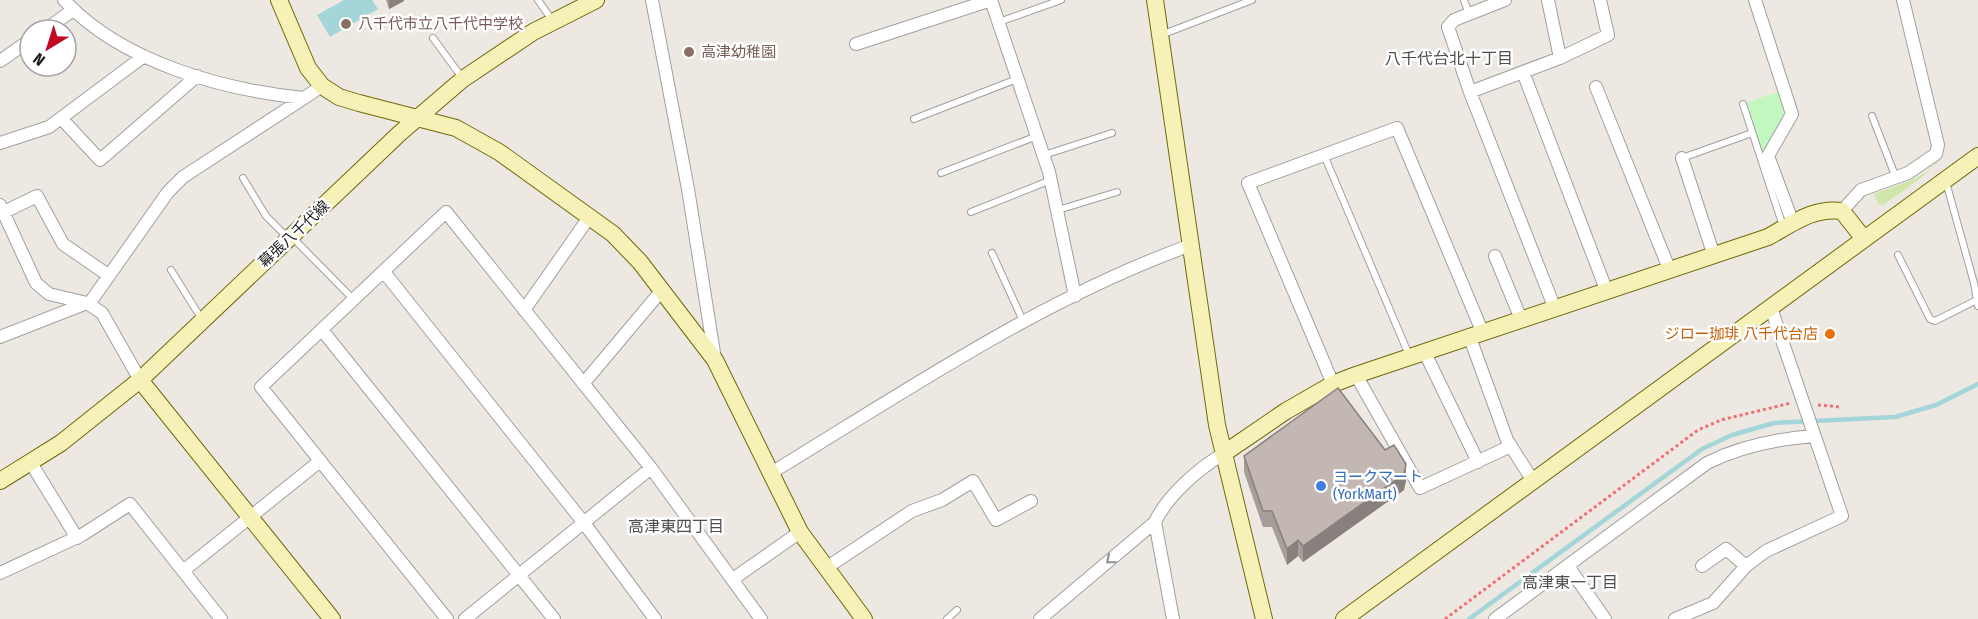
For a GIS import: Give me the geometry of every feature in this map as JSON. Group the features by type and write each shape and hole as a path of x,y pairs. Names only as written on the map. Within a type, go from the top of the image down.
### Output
{"street":[{"path":"64,0 73,10 110,38 144,56 236,88 304,98"},
{"path":"279,0 308,68 322,86 339,97 456,128 498,152 613,234 662,290 715,360 800,532 864,619"},
{"name":"幕張八千代線","path":"0,481 61,443 140,380 418,117 463,79 553,21 596,0"},
{"path":"652,0 688,189 715,360"},
{"path":"856,44 991,0 1051,180 1075,296"},
{"path":"1155,0 1223,453 1264,619"},
{"path":"1505,0 1454,20 1448,27 1470,92 1555,309"},
{"path":"1548,0 1560,58"},
{"path":"1470,92 1560,58 1608,35 1600,0"},
{"path":"1755,0 1792,114 1768,156 1787,221"},
{"path":"1842,211 1861,190 1896,178 1932,158 1938,145 1903,0"},
{"path":"62,18 73,10"},
{"path":"0,61 18,48"},
{"path":"0,143 49,127 144,56"},
{"path":"1523,72 1607,292"},
{"path":"62,118 99,160 197,76"},
{"path":"0,337 88,303 168,192 183,177 322,86"},
{"path":"1596,87 1670,271"},
{"path":"1333,384 1248,183 1397,128 1475,333 1511,446 1533,481"},
{"path":"1344,619 1978,156"},
{"path":"1682,158 1714,256"},
{"path":"108,275 63,244 37,196 2,208 36,283 49,294 88,303 102,313 140,380 332,619"},
{"path":"1041,619 1155,522 1160,511 1205,464 1286,411 1333,384 1475,333 1607,292 1768,237 1787,221 1813,212 1829,209 1842,211 1864,239"},
{"path":"447,619 261,387 446,212 651,468 761,619"},
{"path":"524,310 590,216"},
{"path":"771,473 952,363 1024,323 1075,296 1191,245"},
{"path":"1495,256 1521,319"},
{"path":"384,272 584,524 655,619"},
{"path":"583,384 662,290"},
{"path":"1675,619 1713,603 1746,566 1766,551 1842,516 1771,308"},
{"path":"322,330 554,619"},
{"path":"1416,353 1478,462"},
{"path":"1356,375 1420,488 1511,446"},
{"path":"1495,619 1707,463 1727,452 1769,440 1813,433"},
{"path":"183,571 320,461"},
{"path":"32,463 77,538"},
{"path":"465,619 651,468"},
{"path":"826,568 912,511 942,500 973,481 996,520 1031,501"},
{"path":"0,573 77,538 130,504 221,619"},
{"path":"1155,522 1173,619"},
{"path":"733,579 800,532"},
{"path":"1702,566 1726,549 1746,566"},
{"path":"1568,566 1605,619"}],"lane":[{"path":"538,0 553,21"},
{"path":"997,22 1060,0"},
{"path":"1161,35 1252,0"},
{"path":"1464,0 1469,14"},
{"path":"434,38 463,79"},
{"path":"914,118 1017,79"},
{"path":"1743,104 1787,221"},
{"path":"1872,116 1896,178"},
{"path":"1043,155 1112,133"},
{"path":"1682,158 1752,133"},
{"path":"941,173 1036,136"},
{"path":"1324,155 1416,353"},
{"path":"243,178 266,216 354,300"},
{"path":"971,212 1051,180"},
{"path":"1898,255 1930,318 1935,321 1977,303 1976,282 1945,180"},
{"path":"1058,210 1117,192"},
{"path":"992,253 1024,323"},
{"path":"171,270 202,320"},
{"path":"946,619 957,610"}],"path":[{"path":"1445,619 1698,430 1721,420 1804,405 1840,407"}],"green space":[{"path":"1778,92 1785,114 1760,157 1743,104"},
{"path":"1944,144 1943,152 1939,161 1931,169 1883,205 1879,204 1874,194 1927,171 1941,155"}],"water":[{"path":"344,0 372,0 378,9 330,37 317,15"}],"building":[{"path":"1338,388 1385,450 1394,445 1406,464 1404,474 1303,546 1298,540 1287,549 1272,511 1263,511 1244,456"}],"waterway":[{"path":"1469,619 1702,449 1732,435 1774,423 1895,417 1936,405 1978,384"}],"place":[{"name":"八千代市立八千代中学校","path":"346,24"},
{"name":"高津幼稚園","path":"689,52"},
{"name":"ジロー珈琲 八千代台店","path":"1830,334"},
{"name":"ヨークマート (YorkMart)","path":"1321,486"}],"district":[{"name":"八千代台北十丁目","path":"1449,58"},
{"name":"高津東四丁目","path":"676,526"},
{"name":"高津東一丁目","path":"1570,582"}]}
